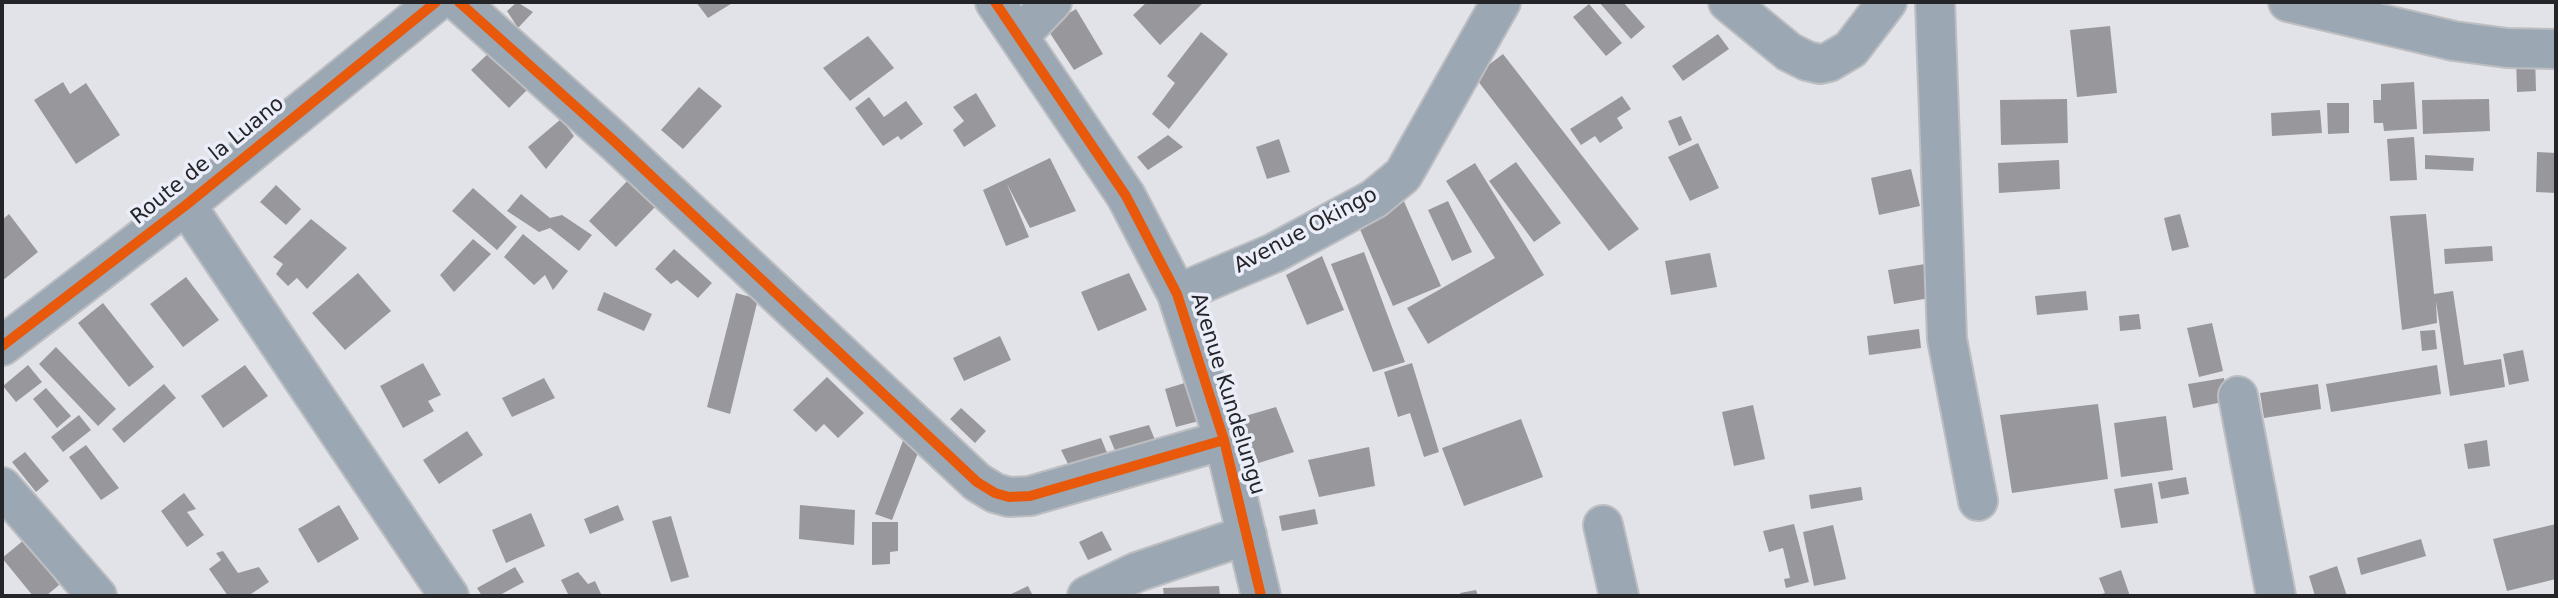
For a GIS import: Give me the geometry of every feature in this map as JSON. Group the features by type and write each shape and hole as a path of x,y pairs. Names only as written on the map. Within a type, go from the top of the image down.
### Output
{"street":[{"name":"Route de la Luano","path":"2,345 186,205 436,2"},
{"path":"460,2 614,141 977,482 995,493 1009,497 1030,496 1224,440"},
{"name":"Avenue Kundelungu","path":"995,2 1126,196 1177,294 1224,440 1261,596"},
{"path":"1019,36 1052,2"},
{"name":"Avenue Okingo","path":"1177,294 1274,253 1374,199 1403,175 1501,2"},
{"path":"1728,2 1789,52 1820,64 1829,62 1851,49 1887,2"},
{"path":"1935,2 1947,339 1978,501"},
{"path":"2288,2 2454,41 2507,48 2556,50"},
{"path":"186,205 449,596"},
{"path":"2238,396 2277,596"},
{"path":"2,487 97,596"},
{"path":"1603,525 1619,596"},
{"path":"1087,596 1138,572 1247,535"}],"building":[{"path":"517,2 533,12 518,28 507,11"},
{"path":"696,2 734,2 708,18"},
{"path":"1147,2 1204,2 1160,45 1133,15"},
{"path":"1599,2 1623,2 1645,27 1631,39"},
{"path":"1589,4 1622,43 1606,56 1573,17"},
{"path":"1076,9 1103,54 1074,70 1046,27"},
{"path":"2110,26 2117,93 2077,97 2070,30"},
{"path":"1201,32 1228,54 1169,129 1152,114 1175,83 1167,76"},
{"path":"1718,34 1729,49 1683,81 1672,66"},
{"path":"868,36 894,68 850,101 823,68"},
{"path":"494,48 531,86 509,108 471,70"},
{"path":"2535,53 2536,91 2517,92 2516,54"},
{"path":"1503,54 1639,229 1609,251 1474,76"},
{"path":"63,82 70,94 86,83 120,135 76,164 34,100"},
{"path":"2414,82 2417,129 2384,131 2383,123 2374,123 2373,100 2381,100 2381,84"},
{"path":"699,87 722,106 683,149 661,130"},
{"path":"976,93 996,126 964,147 953,130 964,121 953,107"},
{"path":"1622,96 1631,109 1617,118 1623,128 1600,143 1595,136 1581,145 1570,129"},
{"path":"869,97 884,117 906,101 923,124 901,140 898,136 883,146 855,108"},
{"path":"2067,99 2068,143 2001,145 2000,100"},
{"path":"2489,99 2490,131 2423,134 2422,100"},
{"path":"2327,103 2349,103 2349,133 2328,134"},
{"path":"2320,110 2322,133 2272,136 2271,113"},
{"path":"1681,116 1692,140 1679,146 1668,121"},
{"path":"561,119 574,136 546,169 528,147"},
{"path":"1168,135 1183,147 1148,170 1137,157"},
{"path":"2414,137 2417,180 2390,181 2387,139"},
{"path":"1279,139 1290,172 1267,179 1256,147"},
{"path":"1698,143 1719,188 1690,201 1668,157"},
{"path":"2537,152 2556,153 2556,193 2536,192"},
{"path":"2425,155 2474,158 2473,171 2425,169"},
{"path":"1050,158 1076,211 1030,228 1007,184 1029,237 1006,246 983,190"},
{"path":"2059,160 2060,189 1999,193 1998,163"},
{"path":"1516,162 1561,223 1534,242 1489,181"},
{"path":"1475,163 1544,275 1428,344 1407,308 1495,258 1446,181"},
{"path":"1911,169 1920,206 1879,215 1871,178"},
{"path":"629,179 657,205 616,247 589,221"},
{"path":"276,185 301,209 286,225 260,202"},
{"path":"473,188 517,227 497,250 452,211"},
{"path":"521,194 550,218 562,215 592,235 579,251 550,228 539,232 507,211"},
{"path":"1403,199 1441,286 1393,306 1356,220"},
{"path":"1448,201 1472,252 1452,261 1428,210"},
{"path":"9,214 38,252 2,281 2,220"},
{"path":"2180,214 2189,247 2172,251 2164,218"},
{"path":"2426,214 2434,294 2453,291 2464,365 2501,359 2505,387 2450,396 2436,301 2437,323 2402,330 2390,216"},
{"path":"311,219 347,248 307,289 297,278 288,286 276,274 283,264 273,257"},
{"path":"523,234 568,271 553,290 545,275 534,285 504,257"},
{"path":"473,239 491,254 454,292 440,275"},
{"path":"2492,246 2493,261 2445,264 2444,249"},
{"path":"674,249 712,283 698,298 677,280 671,284 655,269"},
{"path":"1364,252 1405,362 1373,372 1331,264"},
{"path":"1710,253 1717,287 1671,295 1665,261"},
{"path":"1322,256 1344,310 1307,325 1286,275"},
{"path":"1925,264 1930,298 1894,304 1888,270"},
{"path":"358,273 391,311 345,350 312,313"},
{"path":"1129,273 1147,310 1098,331 1081,292"},
{"path":"186,277 219,320 183,347 150,304"},
{"path":"2086,291 2088,310 2037,315 2035,296"},
{"path":"604,292 652,314 644,331 597,310"},
{"path":"736,293 758,299 730,414 707,407"},
{"path":"103,303 154,367 129,387 78,323"},
{"path":"2139,314 2141,329 2120,331 2119,316"},
{"path":"2212,323 2223,371 2199,377 2187,328"},
{"path":"1919,329 1921,348 1869,355 1867,336"},
{"path":"2435,330 2437,349 2422,351 2420,331"},
{"path":"1000,336 1011,360 964,381 953,358"},
{"path":"56,347 116,409 98,426 39,364"},
{"path":"2523,350 2529,381 2509,385 2503,354"},
{"path":"423,363 441,395 428,401 434,411 403,428 380,386"},
{"path":"1412,363 1439,452 1424,457 1410,413 1398,417 1384,372"},
{"path":"28,365 42,382 16,402 3,386"},
{"path":"245,365 268,396 223,428 201,396"},
{"path":"2437,365 2441,394 2331,412 2326,384"},
{"path":"827,377 864,413 838,438 824,424 816,432 793,410"},
{"path":"544,378 555,398 512,417 502,398"},
{"path":"2224,378 2228,401 2193,408 2188,384"},
{"path":"1188,382 1199,421 1176,427 1165,389"},
{"path":"164,384 176,398 124,443 112,429"},
{"path":"2318,384 2321,409 2264,418 2260,393"},
{"path":"46,388 71,416 57,428 33,399"},
{"path":"2098,404 2108,479 2012,493 2000,415"},
{"path":"1753,405 1765,459 1734,466 1722,412"},
{"path":"1276,407 1294,452 1252,465 1235,419"},
{"path":"961,408 986,431 975,443 950,419"},
{"path":"79,415 91,430 63,452 51,437"},
{"path":"2166,416 2173,470 2121,477 2114,423"},
{"path":"1521,419 1543,477 1464,506 1442,448"},
{"path":"1149,425 1155,440 1116,453 1109,436"},
{"path":"467,431 483,455 439,484 423,460"},
{"path":"904,438 921,445 892,520 875,514"},
{"path":"1101,438 1108,455 1069,466 1061,450"},
{"path":"2487,440 2490,466 2468,469 2464,444"},
{"path":"86,445 119,488 101,500 69,457"},
{"path":"1369,447 1375,486 1319,497 1308,460"},
{"path":"25,452 49,481 36,492 12,462"},
{"path":"2186,477 2189,494 2161,499 2158,482"},
{"path":"2152,483 2158,523 2121,528 2114,489"},
{"path":"1861,487 1863,500 1811,509 1809,495"},
{"path":"184,493 196,509 187,512 204,535 187,547 161,511"},
{"path":"339,505 359,539 318,563 298,529"},
{"path":"618,505 624,520 590,534 584,519"},
{"path":"800,505 855,510 854,545 799,539"},
{"path":"1315,509 1318,524 1282,531 1279,516"},
{"path":"531,513 545,546 506,563 492,530"},
{"path":"671,516 689,577 671,582 652,521"},
{"path":"872,522 898,522 898,551 890,552 890,564 872,565"},
{"path":"1794,524 1809,582 1786,588 1784,579 1790,578 1783,548 1769,552 1763,531"},
{"path":"2556,524 2556,579 2507,591 2493,539"},
{"path":"1833,525 1846,579 1814,586 1803,532"},
{"path":"1102,531 1112,550 1088,560 1079,542"},
{"path":"2421,539 2426,556 2361,575 2357,558"},
{"path":"24,540 59,585 46,596 33,596 2,558"},
{"path":"223,551 238,573 259,567 269,582 248,596 228,596 209,569 221,560 216,553"},
{"path":"2337,566 2347,596 2315,596 2309,576"},
{"path":"515,567 524,582 498,596 482,596 477,588"},
{"path":"2121,570 2130,596 2096,596 2105,593 2099,578"},
{"path":"578,572 588,584 595,581 602,596 569,596 561,580"},
{"path":"1028,586 1033,596 1007,596"},
{"path":"1219,586 1220,596 1164,596 1163,588"},
{"path":"1476,590 1478,596 1461,596 1460,593"}],"cycle path":[{"path":"2,346 186,205 436,2"},
{"path":"459,2 614,141 977,482 995,493 1009,497 1030,496 1224,440"},
{"path":"995,2 1126,196 1177,294 1224,440 1261,596"}]}
